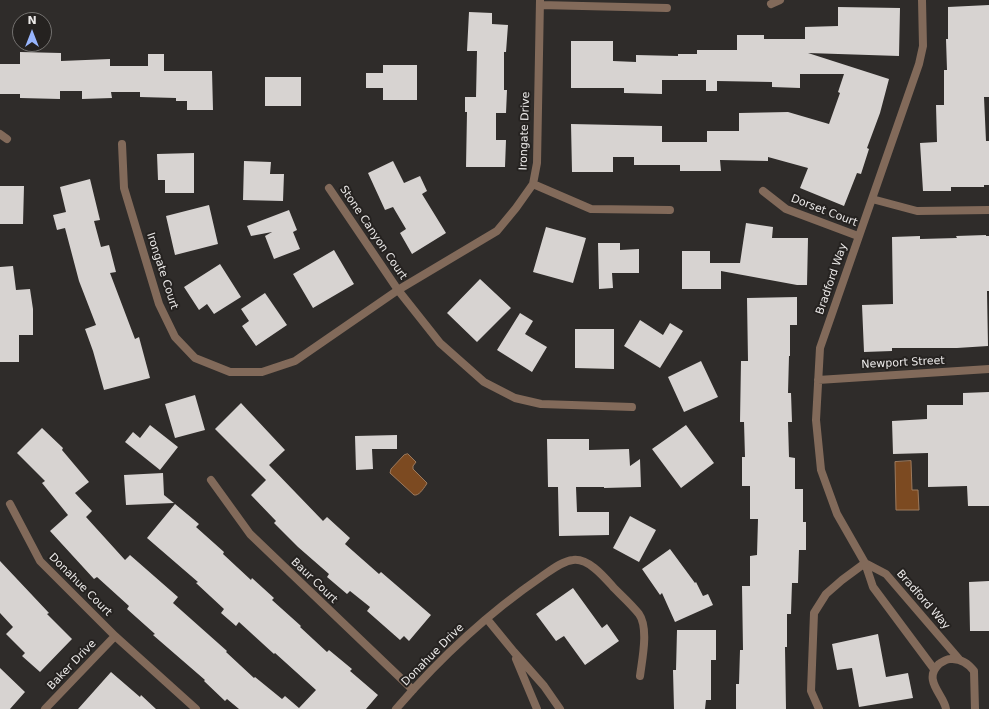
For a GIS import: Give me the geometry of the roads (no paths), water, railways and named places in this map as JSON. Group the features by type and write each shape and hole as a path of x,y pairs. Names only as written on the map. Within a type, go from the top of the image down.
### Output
{"street":[{"path":"771,4 780,0"},
{"name":"Bradford Way","path":"922,0 922,46 919,64 820,348 816,420 821,470 837,514 865,563 873,587 934,669"},
{"path":"540,2 667,8"},
{"name":"Irongate Drive","path":"398,290 497,231 533,184 536,163 540,2"},
{"path":"0,134 8,139"},
{"name":"Irongate Court","path":"122,144 124,188 159,304 175,337 195,358 230,372 262,372 295,361 398,290"},
{"path":"533,184 591,209 670,210"},
{"name":"Stone Canyon Court","path":"329,188 398,290 440,344 484,382 515,398 541,404 632,407"},
{"name":"Dorset Court","path":"763,191 786,209 858,236"},
{"path":"872,198 917,211 989,210"},
{"name":"Newport Street","path":"818,380 989,369"},
{"name":"Baur Court","path":"211,480 250,534 413,690"},
{"name":"Donahue Court","path":"10,504 40,560 115,636"},
{"name":"Donahue Drive","path":"396,709 466,635 518,592 558,566 573,560 586,562 598,571 640,615 645,636 640,676"},
{"path":"820,709 811,690 814,614 826,594 865,563"},
{"name":"Bradford Way","path":"865,563 886,574 958,659 967,662 974,671 975,709"},
{"path":"487,619 544,686 560,709"},
{"path":"115,636 196,709"},
{"name":"Baker Drive","path":"45,709 115,636"},
{"path":"514,652 537,709"},
{"path":"946,709 946,705 938,694 934,685 934,669 942,662 949,659 958,659"}]}
